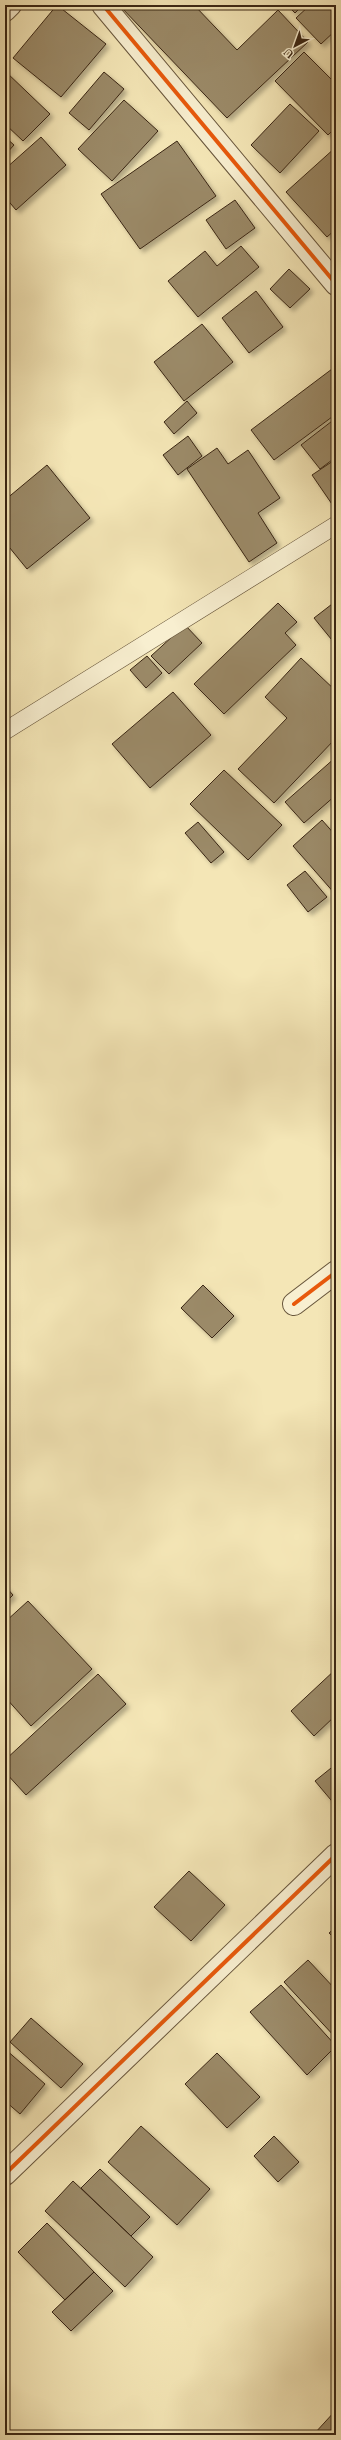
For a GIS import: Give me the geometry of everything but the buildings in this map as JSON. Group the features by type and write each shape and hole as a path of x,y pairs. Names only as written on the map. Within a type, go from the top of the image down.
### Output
{"street":[{"path":"5,10 10,5"},
{"path":"103,5 336,284"},
{"path":"294,1304 336,1272"},
{"path":"5,2174 336,1855"}],"lane":[{"path":"5,731 336,525"}],"cycle path":[{"path":"103,5 336,284"},
{"path":"294,1304 336,1272"},
{"path":"5,2174 336,1855"}]}
